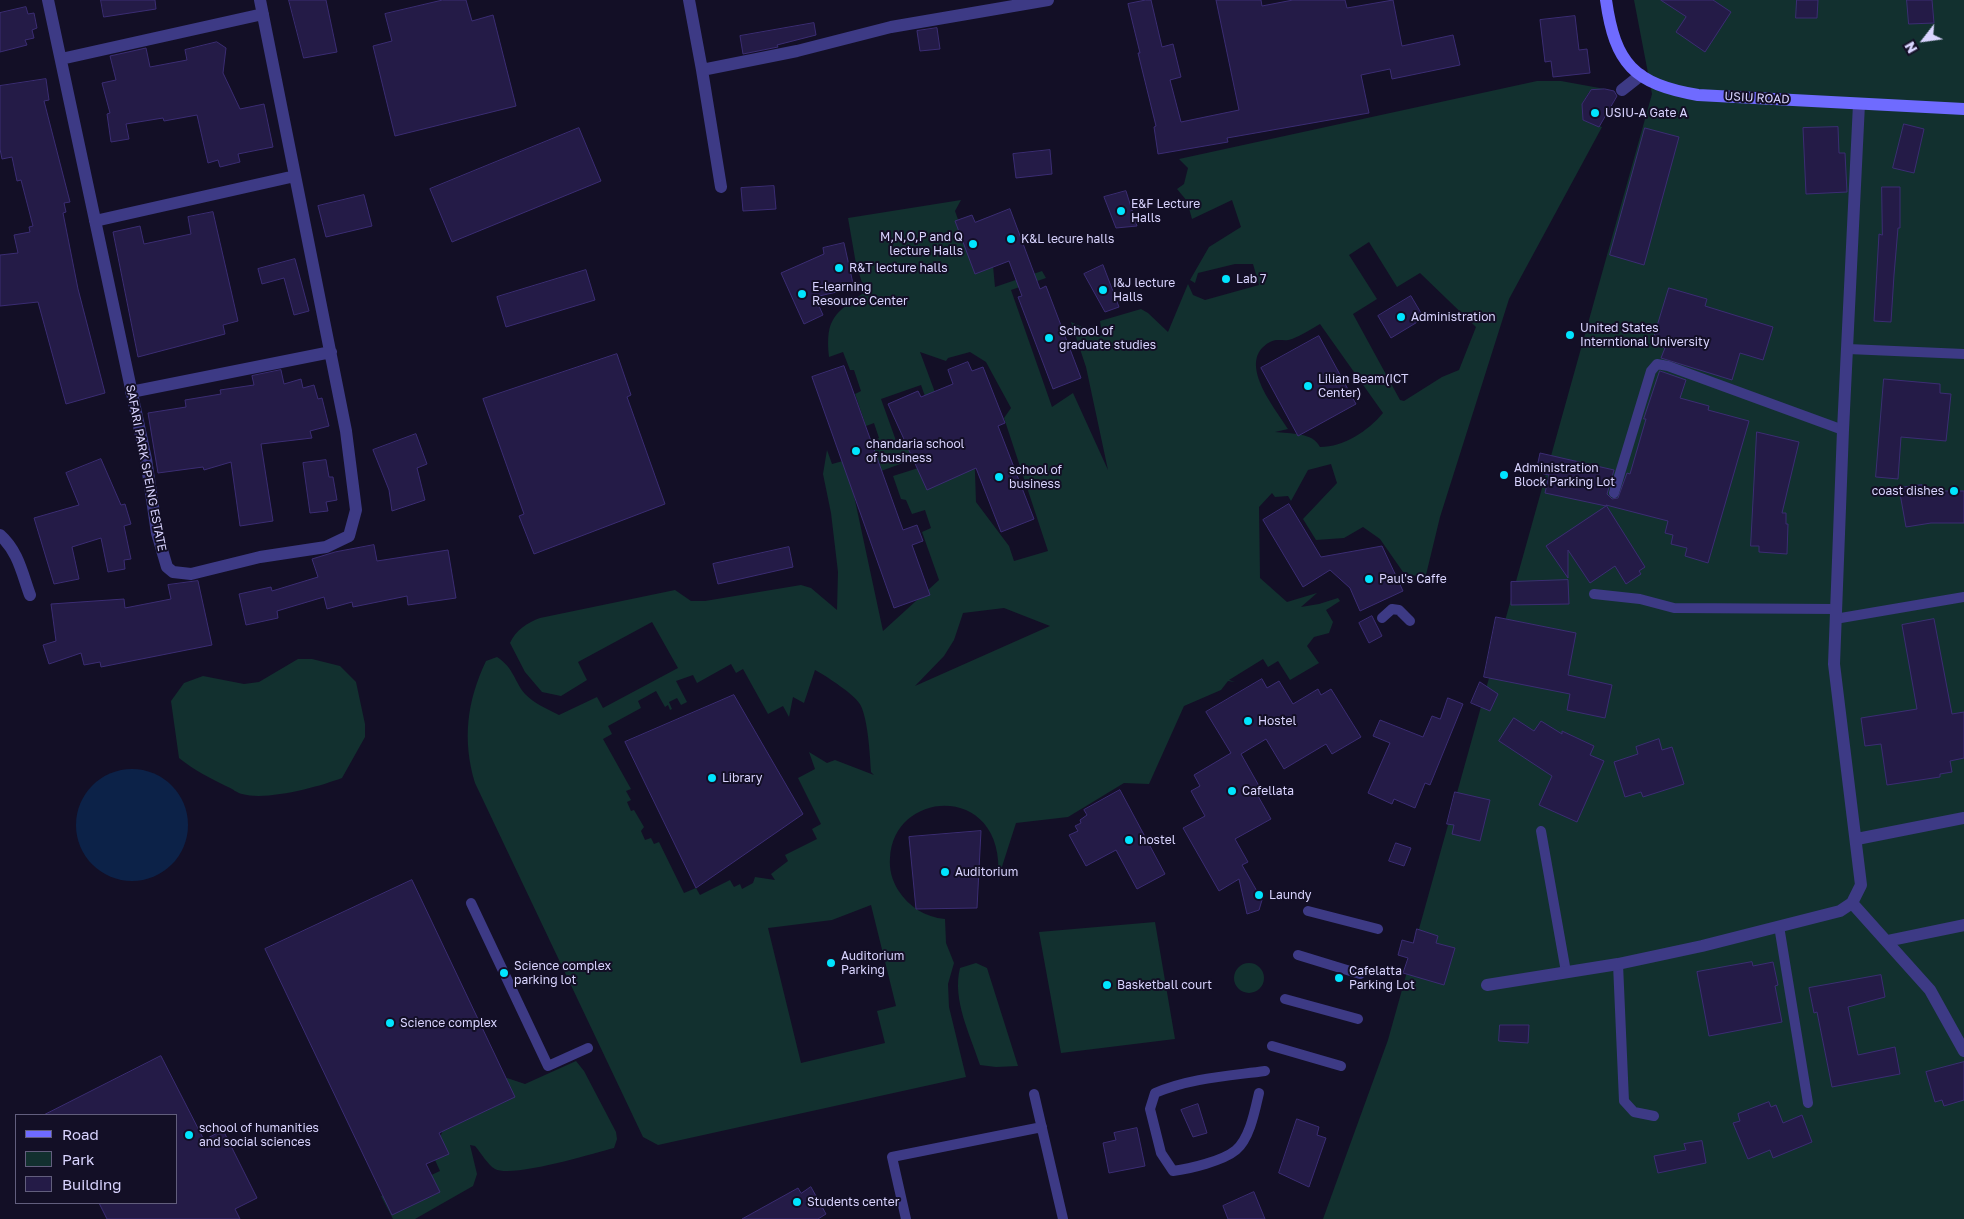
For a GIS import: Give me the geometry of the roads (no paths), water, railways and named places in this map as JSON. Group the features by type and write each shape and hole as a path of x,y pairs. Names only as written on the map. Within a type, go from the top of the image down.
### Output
{"street":[{"name":"SAFARI PARK SPEING ESTATE","path":"48,0 131,392 161,551 167,567 173,572 192,574 260,557 326,547 349,536 356,510 346,431 260,0"},
{"path":"689,0 721,187"},
{"path":"702,70 797,51 891,27 1048,0"},
{"name":"USIU ROAD","path":"1606,0 1613,36 1618,50 1626,62 1641,75 1669,90 1698,95 1964,109"},
{"path":"61,60 263,14"},
{"path":"1622,90 1641,75"},
{"path":"1487,985 1618,964 1840,911 1852,903 1862,885 1834,664 1859,104"},
{"path":"95,221 294,176"},
{"path":"131,392 331,352"},
{"path":"0,535 16,554 30,595"},
{"path":"1857,839 1964,818"},
{"path":"1852,903 1930,990 1964,1051"},
{"path":"1887,941 1964,925"}],"lane":[{"path":"1848,349 1964,354"},
{"path":"1614,492 1651,371 1657,364 1668,366 1843,430"},
{"path":"1594,594 1640,600 1674,608 1835,614 1964,597"},
{"path":"1382,618 1392,609 1399,610 1410,621"},
{"path":"1541,832 1566,972"},
{"path":"471,903 548,1066 588,1048"},
{"path":"1308,911 1378,929"},
{"path":"1779,926 1808,1103"},
{"path":"1298,955 1360,974"},
{"path":"1618,964 1624,1102 1634,1112 1654,1116"},
{"path":"1285,1000 1358,1019"},
{"path":"1272,1046 1341,1066"},
{"path":"1259,1093 1252,1124 1236,1150 1195,1168 1173,1171 1161,1153 1150,1109 1155,1094 1174,1085 1197,1080 1265,1071"},
{"path":"1034,1094 1063,1219"},
{"path":"906,1219 892,1157 1042,1127"}],"water":[{"path":"132,769 143,770 153,774 171,786 183,804 187,814 187,836 183,846 171,864 153,876 143,880 132,881 121,880 111,876 93,864 81,846 77,836 76,825 77,814 81,804 93,786 111,774 121,770"}],"place":[{"name":"USIU-A Gate A","path":"1595,113"},
{"name":"E&F Lecture Halls","path":"1121,211"},
{"name":"K&L lecure halls","path":"1011,239"},
{"name":"M,N,O,P and Q lecture Halls","path":"973,244"},
{"name":"R&T lecture halls","path":"839,268"},
{"name":"Lab 7","path":"1226,279"},
{"name":"I&J lecture Halls","path":"1103,290"},
{"name":"E-learning Resource Center","path":"802,294"},
{"name":"Administration","path":"1401,317"},
{"name":"United States Interntional University","path":"1570,335"},
{"name":"School of graduate studies","path":"1049,338"},
{"name":"Lilian Beam(ICT Center)","path":"1308,386"},
{"name":"chandaria school of business","path":"856,451"},
{"name":"Administration Block Parking Lot","path":"1504,475"},
{"name":"school of business","path":"999,477"},
{"name":"coast dishes","path":"1954,491"},
{"name":"Paul's Caffe","path":"1369,579"},
{"name":"Hostel","path":"1248,721"},
{"name":"Library","path":"712,778"},
{"name":"Cafellata","path":"1232,791"},
{"name":"hostel","path":"1129,840"},
{"name":"Auditorium","path":"945,872"},
{"name":"Laundy","path":"1259,895"},
{"name":"Auditorium Parking","path":"831,963"},
{"name":"Science complex parking lot","path":"504,973"},
{"name":"Cafelatta Parking Lot","path":"1339,978"},
{"name":"Basketball court","path":"1107,985"},
{"name":"Science complex","path":"390,1023"},
{"name":"school of humanities and social sciences","path":"189,1135"},
{"name":"Students center","path":"797,1202"}]}
